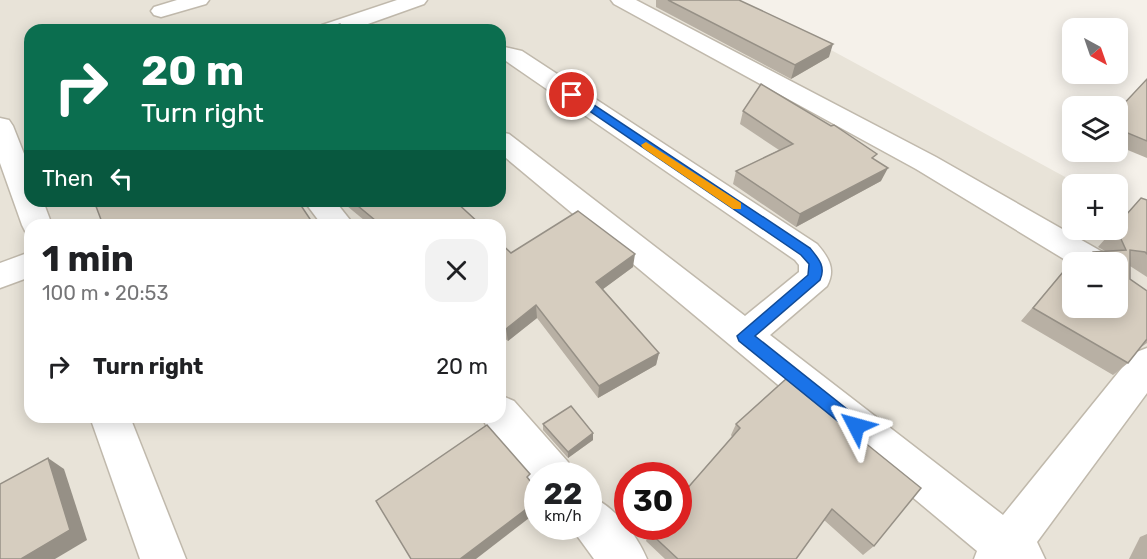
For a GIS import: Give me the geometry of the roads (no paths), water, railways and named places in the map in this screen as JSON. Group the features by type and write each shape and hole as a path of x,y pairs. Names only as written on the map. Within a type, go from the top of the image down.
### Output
{"street":[{"path":"157,5 199,0"},
{"path":"363,24 417,0"},
{"path":"621,0 926,163 1078,252"},
{"path":"157,5 171,24"},
{"path":"506,54 514,56 806,252 815,263 815,277 744,336"},
{"path":"12,132 24,177"},
{"path":"506,145 744,336 1008,555 1147,364"},
{"path":"324,207 334,219"},
{"path":"0,276 24,266"},
{"path":"506,420 541,462"},
{"path":"112,423 163,559"},
{"path":"602,533 624,559"}]}
